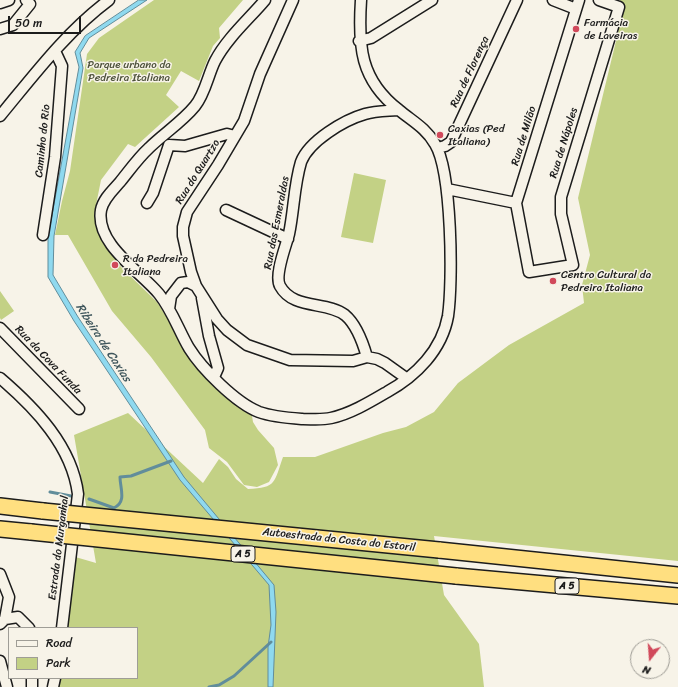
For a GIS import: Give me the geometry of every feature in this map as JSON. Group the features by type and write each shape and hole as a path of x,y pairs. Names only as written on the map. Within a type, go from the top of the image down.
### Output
{"highway":[{"name":"Autoestrada da Costa do Estoril","path":"0,506 678,575"},
{"name":"A 5","path":"0,529 456,576 678,596"}],"street":[{"path":"0,4 9,0"},
{"path":"0,29 13,25 30,4 26,0"},
{"path":"0,116 75,29 109,0"},
{"path":"265,0 219,55 196,105 147,149 108,196 103,203 101,213 102,226 108,239 125,261 157,292 190,350 214,377 248,406 258,412 287,418 322,420 343,415 394,388 429,358 440,342 446,324 450,292 447,190 438,148 430,135 420,124 398,110 373,85 368,74 359,41 360,0"},
{"name":"Rua do Quartzo","path":"293,0 260,74 244,121 187,212 184,220 183,236 187,258 199,290 226,330 237,339 258,350 279,358 306,361 354,361 367,358"},
{"path":"359,41 372,38 432,0"},
{"name":"Rua de Florença","path":"438,148 451,142 517,0"},
{"path":"553,0 578,4"},
{"name":"Rua de Nápoles","path":"528,272 573,265 561,214 561,197 619,7 599,0"},
{"name":"Rua de Milão","path":"528,272 516,204 578,4"},
{"name":"Caminho do Rio","path":"43,235 55,157 62,66 55,51"},
{"name":"Rua das Esmeraldas","path":"367,358 363,341 350,320 344,315 329,308 300,302 285,293 280,286 278,275 288,239 299,170 308,150 327,133 352,118 366,114 398,110"},
{"path":"162,137 169,145 185,146 227,134 235,136"},
{"path":"147,203 154,193 159,172 169,145"},
{"path":"447,190 516,204"},
{"path":"226,210 288,239"},
{"path":"168,309 171,296 180,283 188,282 199,290 218,368 214,377"},
{"name":"Rua da Cova Funda","path":"0,328 79,409"},
{"path":"367,358 385,362 406,378"},
{"name":"Estrada do Murganhal","path":"0,378 26,400 46,423 65,453 77,485 78,494 72,556 62,627"},
{"path":"0,574 9,596 3,622"},
{"path":"3,622 18,617 28,627"},
{"path":"0,661 7,687"}],"green space":[{"name":"Parque urbano da Pedreira Italiana","path":"154,0 243,0 219,28 220,38 213,46 199,81 181,71 166,95 179,107 135,147 128,144 101,180 94,215 121,267 157,302 201,372 251,410 253,422 274,448 278,465 269,482 257,487 244,485 227,462 209,448 205,430 151,357 112,311 68,235 55,235 70,171 87,54 99,38"},
{"path":"620,0 678,0 678,561 434,536 444,595 479,644 484,687 54,687 55,679 138,679 138,627 62,627 72,556 96,563 74,435 128,413 203,483 219,459 228,467 236,479 248,489 264,487 273,482 276,478 283,457 315,457 383,433 406,427 434,412 458,383 509,345 584,303 582,285 590,255 578,198 623,12"},
{"path":"354,173 386,180 373,243 341,237"},
{"path":"0,291 14,311 1,320 0,318"}],"water":[{"path":"139,0 147,0 89,38 80,53 83,68 54,236 53,275 78,317 184,477 274,585 276,612 273,687 268,687 268,647 271,625 269,585 180,480 74,321 48,277 48,237 79,67 75,52 85,36"}],"waterway":[{"path":"89,499 114,508 118,505 122,498 120,477 131,476 171,461"},
{"path":"50,492 71,496"},
{"path":"209,687 219,685 234,676 271,642"}],"place":[{"name":"Farmácia de Laveiras","path":"576,29"},
{"name":"Caxias (Ped Italiana)","path":"440,135"},
{"name":"R da Pedreira Italiana","path":"115,265"},
{"name":"Centro Cultural da Pedreira Italiana","path":"553,281"}],"water label":[{"name":"Ribeira de Caxias","path":"103,343"}]}
